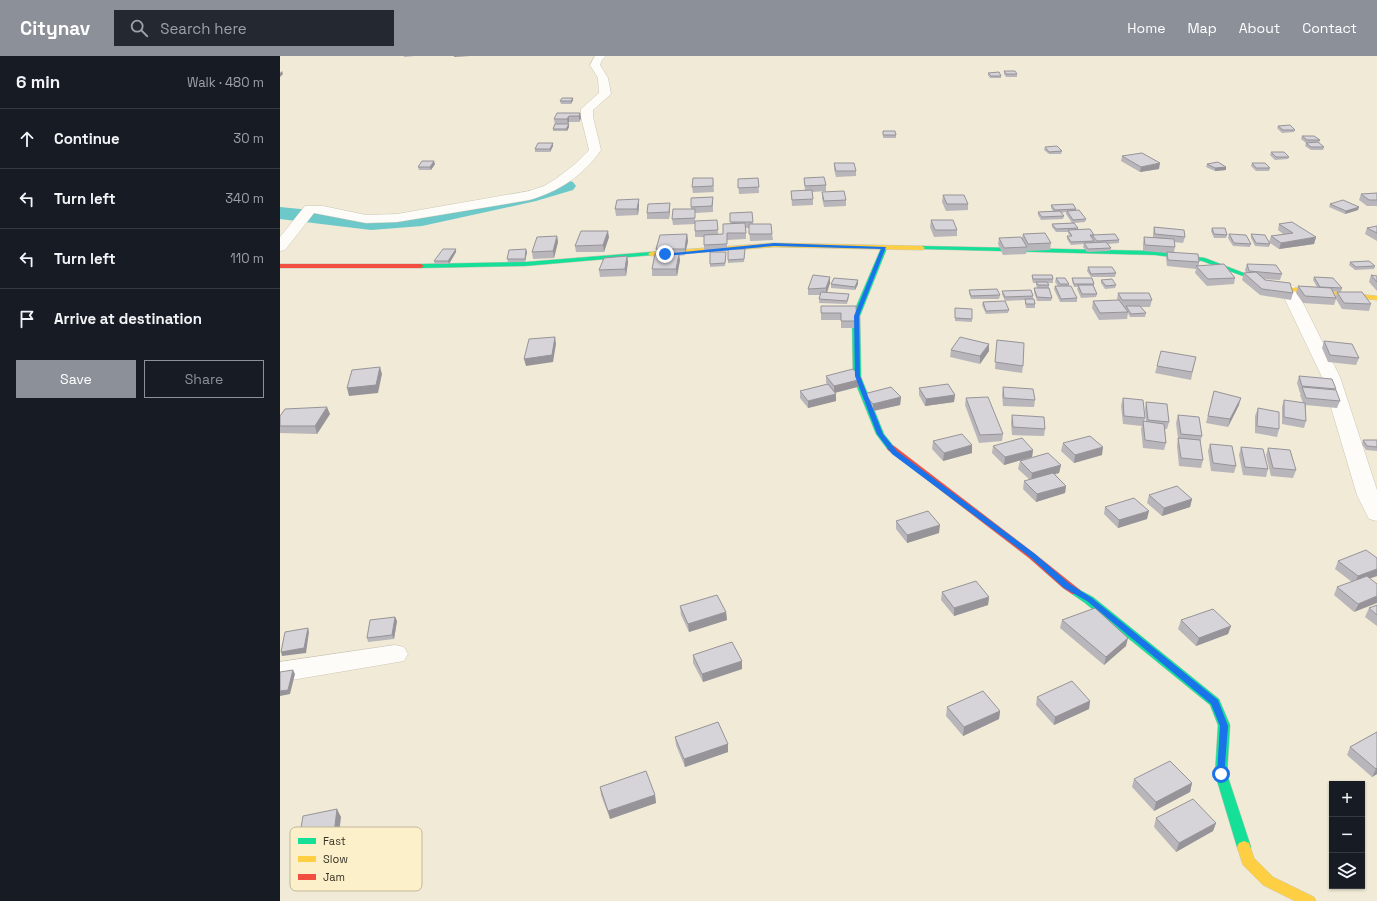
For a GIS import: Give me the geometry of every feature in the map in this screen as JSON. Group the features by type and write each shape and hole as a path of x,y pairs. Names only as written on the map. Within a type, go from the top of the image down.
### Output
{"street":[{"path":"280,246 310,209 366,219 408,216 541,193 550,188 573,172 595,150 587,117 587,109 605,94 603,78 595,65 597,59 601,56"},
{"path":"280,266 383,267 525,264 774,245 1177,255 1207,260 1266,283 1288,289 1377,298"},
{"path":"884,248 856,316 858,376 880,434 894,452 1032,556 1067,586 1089,600 1215,702 1224,726 1221,774 1248,861 1268,881 1309,901"},
{"path":"1288,289 1331,377 1368,495 1377,514"},
{"path":"280,672 395,654"}],"building":[{"path":"1004,71 1015,71 1017,74 1006,74"},
{"path":"999,72 1001,76 991,76 988,73"},
{"path":"562,98 573,98 571,101 560,101"},
{"path":"557,113 580,113 579,116 569,116 567,119 554,119"},
{"path":"555,124 569,124 566,129 553,129"},
{"path":"1290,125 1295,130 1283,130 1278,126"},
{"path":"883,131 895,131 896,135 883,135"},
{"path":"1302,136 1314,136 1320,140 1307,140"},
{"path":"1318,142 1324,147 1311,147 1306,143"},
{"path":"538,143 553,143 550,149 535,149"},
{"path":"1057,146 1062,151 1049,152 1045,147"},
{"path":"1271,152 1284,152 1289,157 1276,157"},
{"path":"1142,153 1160,163 1141,167 1122,156"},
{"path":"422,161 434,161 430,167 418,167"},
{"path":"1218,162 1226,167 1215,168 1207,164"},
{"path":"834,163 854,163 856,171 836,171"},
{"path":"1252,163 1265,163 1270,168 1256,168"},
{"path":"824,177 826,185 805,186 804,178"},
{"path":"693,178 713,178 713,186 692,187"},
{"path":"758,178 759,187 738,188 738,179"},
{"path":"812,190 813,199 792,200 791,191"},
{"path":"844,191 846,200 824,201 822,192"},
{"path":"1377,193 1377,200 1369,200 1361,194"},
{"path":"943,195 964,195 968,204 947,204"},
{"path":"713,197 712,206 691,207 691,198"},
{"path":"639,199 637,209 615,209 617,200"},
{"path":"1343,200 1359,207 1346,211 1330,204"},
{"path":"670,203 669,212 647,213 648,204"},
{"path":"1073,204 1076,209 1055,210 1051,205"},
{"path":"673,209 695,209 695,218 672,219"},
{"path":"1079,210 1086,219 1073,220 1067,211"},
{"path":"1060,211 1064,216 1042,217 1038,212"},
{"path":"752,212 753,222 730,222 730,213"},
{"path":"717,220 718,230 695,231 695,221"},
{"path":"931,220 953,220 957,230 935,230"},
{"path":"1292,222 1316,237 1281,243 1271,236 1293,233 1279,224"},
{"path":"745,223 746,233 727,233 727,244 704,245 704,235 723,234 723,224"},
{"path":"1074,223 1078,228 1056,229 1052,224"},
{"path":"749,224 771,224 772,234 749,234"},
{"path":"1377,226 1377,233 1367,228"},
{"path":"1154,227 1184,230 1185,237 1155,234"},
{"path":"1212,228 1225,228 1227,235 1214,234"},
{"path":"1090,229 1094,235 1090,235 1094,241 1071,242 1067,236 1072,236 1068,230"},
{"path":"581,231 608,231 603,245 575,246"},
{"path":"1045,233 1051,243 1028,244 1023,234"},
{"path":"687,234 685,249 656,249 660,235"},
{"path":"1115,234 1119,240 1097,241 1092,235"},
{"path":"1229,234 1246,235 1251,244 1234,243"},
{"path":"1251,234 1265,235 1270,244 1256,243"},
{"path":"557,236 553,251 532,252 537,237"},
{"path":"1021,237 1027,247 1004,248 999,238"},
{"path":"1144,237 1174,239 1175,247 1145,245"},
{"path":"1106,242 1111,248 1088,249 1084,243"},
{"path":"443,249 456,249 448,261 434,261"},
{"path":"526,249 525,259 507,259 509,250"},
{"path":"728,249 745,249 744,259 728,260"},
{"path":"710,252 726,252 725,263 710,264"},
{"path":"1167,252 1198,254 1199,262 1168,260"},
{"path":"655,254 679,254 676,269 652,269"},
{"path":"627,256 625,269 599,270 604,258"},
{"path":"1369,261 1375,266 1356,267 1350,262"},
{"path":"1224,264 1235,278 1208,279 1196,266"},
{"path":"1247,264 1276,265 1282,274 1249,271"},
{"path":"1088,267 1112,267 1116,273 1091,274"},
{"path":"1256,272 1265,280 1290,283 1293,293 1262,289 1244,273"},
{"path":"813,275 830,277 826,288 808,289"},
{"path":"1032,275 1052,275 1053,279 1033,279"},
{"path":"1371,275 1377,276 1377,282"},
{"path":"1314,277 1333,278 1342,288 1320,287"},
{"path":"834,278 858,280 855,287 831,284"},
{"path":"1056,278 1065,278 1069,284 1060,284"},
{"path":"1072,278 1092,278 1094,284 1074,284"},
{"path":"1112,279 1116,285 1106,286 1101,280"},
{"path":"1036,282 1047,282 1049,285 1038,285"},
{"path":"1078,285 1093,285 1097,294 1082,294"},
{"path":"1055,286 1071,286 1077,298 1061,299"},
{"path":"1298,286 1331,288 1336,298 1305,296"},
{"path":"1034,288 1049,288 1052,298 1037,297"},
{"path":"997,289 1000,295 971,296 969,290"},
{"path":"1031,290 1033,296 1005,297 1002,291"},
{"path":"821,292 849,294 847,301 819,299"},
{"path":"1337,292 1362,292 1371,304 1344,303"},
{"path":"1118,293 1149,293 1152,300 1122,300"},
{"path":"1025,299 1034,299 1035,304 1026,304"},
{"path":"1119,300 1128,312 1100,313 1093,301"},
{"path":"1005,301 1009,310 986,311 983,302"},
{"path":"821,306 856,306 857,321 841,321 841,313 821,313"},
{"path":"1126,306 1140,306 1146,313 1131,314"},
{"path":"955,308 972,309 972,319 955,318"},
{"path":"555,337 552,355 524,359 529,339"},
{"path":"960,337 989,344 980,356 951,350"},
{"path":"997,340 1024,343 1023,366 995,362"},
{"path":"1324,341 1352,344 1359,358 1330,355"},
{"path":"1161,351 1196,357 1192,372 1157,366"},
{"path":"380,367 376,385 347,388 352,370"},
{"path":"853,369 862,379 834,386 826,376"},
{"path":"1299,376 1332,379 1336,389 1302,386"},
{"path":"828,384 836,394 808,401 800,391"},
{"path":"948,384 955,395 926,399 919,388"},
{"path":"891,387 901,397 873,404 864,394"},
{"path":"1003,387 1033,389 1035,400 1004,398"},
{"path":"1302,387 1336,390 1340,401 1306,398"},
{"path":"1214,391 1241,398 1230,419 1208,416"},
{"path":"988,397 1003,434 980,435 966,398"},
{"path":"1123,398 1143,400 1145,418 1124,416"},
{"path":"1284,400 1305,403 1306,421 1284,417"},
{"path":"1146,402 1167,404 1169,422 1148,420"},
{"path":"327,407 315,426 280,426 280,416 285,409"},
{"path":"1258,408 1279,412 1279,429 1257,426"},
{"path":"1012,415 1044,417 1045,429 1013,427"},
{"path":"1178,415 1199,417 1202,436 1181,434"},
{"path":"1143,421 1164,424 1166,443 1145,440"},
{"path":"962,434 972,445 944,453 933,441"},
{"path":"1090,436 1103,447 1075,455 1063,443"},
{"path":"1022,438 1033,450 1005,457 993,446"},
{"path":"1178,438 1200,440 1203,460 1181,458"},
{"path":"1363,440 1377,440 1377,447 1367,446"},
{"path":"1210,444 1232,446 1236,466 1213,463"},
{"path":"1241,447 1263,449 1268,469 1245,467"},
{"path":"1268,448 1290,450 1296,470 1273,468"},
{"path":"1048,453 1061,465 1032,473 1020,461"},
{"path":"1053,473 1066,486 1037,494 1024,481"},
{"path":"1177,486 1192,499 1164,508 1149,495"},
{"path":"1134,498 1149,511 1119,520 1105,507"},
{"path":"928,511 940,525 907,535 896,521"},
{"path":"1366,550 1377,558 1377,569 1358,576 1338,561"},
{"path":"1367,576 1377,584 1377,596 1358,604 1337,587"},
{"path":"976,581 989,597 954,608 942,592"},
{"path":"717,595 726,612 688,624 680,606"},
{"path":"1377,605 1377,615 1369,608"},
{"path":"1095,608 1128,638 1106,657 1062,620"},
{"path":"1213,609 1231,626 1199,638 1181,620"},
{"path":"395,617 392,635 367,638 370,620"},
{"path":"308,628 304,648 281,652 285,632"},
{"path":"732,642 742,661 702,674 693,655"},
{"path":"293,670 288,690 280,691 280,672"},
{"path":"1072,681 1090,701 1055,717 1037,697"},
{"path":"983,691 1000,711 964,727 947,707"},
{"path":"718,722 728,744 684,759 675,737"},
{"path":"1377,732 1377,768 1376,769 1350,747"},
{"path":"1170,761 1192,783 1156,802 1134,779"},
{"path":"646,771 655,795 608,811 600,787"},
{"path":"1193,799 1216,823 1179,843 1156,818"},
{"path":"337,809 335,827 301,827 303,816"}],"waterway":[{"path":"534,196 566,186"},
{"path":"280,213 371,223 422,219 536,195 566,186"},
{"path":"280,213 371,223 422,219 476,208"}],"traffic: fast":[{"path":"884,248 856,316 857,377 880,434 891,448"},
{"path":"922,248 1155,253 1203,259 1272,285"},
{"path":"421,266 525,264 651,254"},
{"path":"1076,592 1089,600 1215,702 1224,725 1221,774 1244,847"}],"traffic: slow":[{"path":"651,254 774,245 922,248"},
{"path":"1272,285 1288,289 1377,298"},
{"path":"1244,847 1248,861 1268,881 1309,901"}],"traffic: jam":[{"path":"280,266 421,266"},
{"path":"891,448 1032,556 1076,592"}],"route":[{"path":"665,254 774,245 822,245 884,248 856,316 858,376 880,434 894,452 1032,556 1067,586 1089,600 1215,702 1224,726 1221,774"}]}
